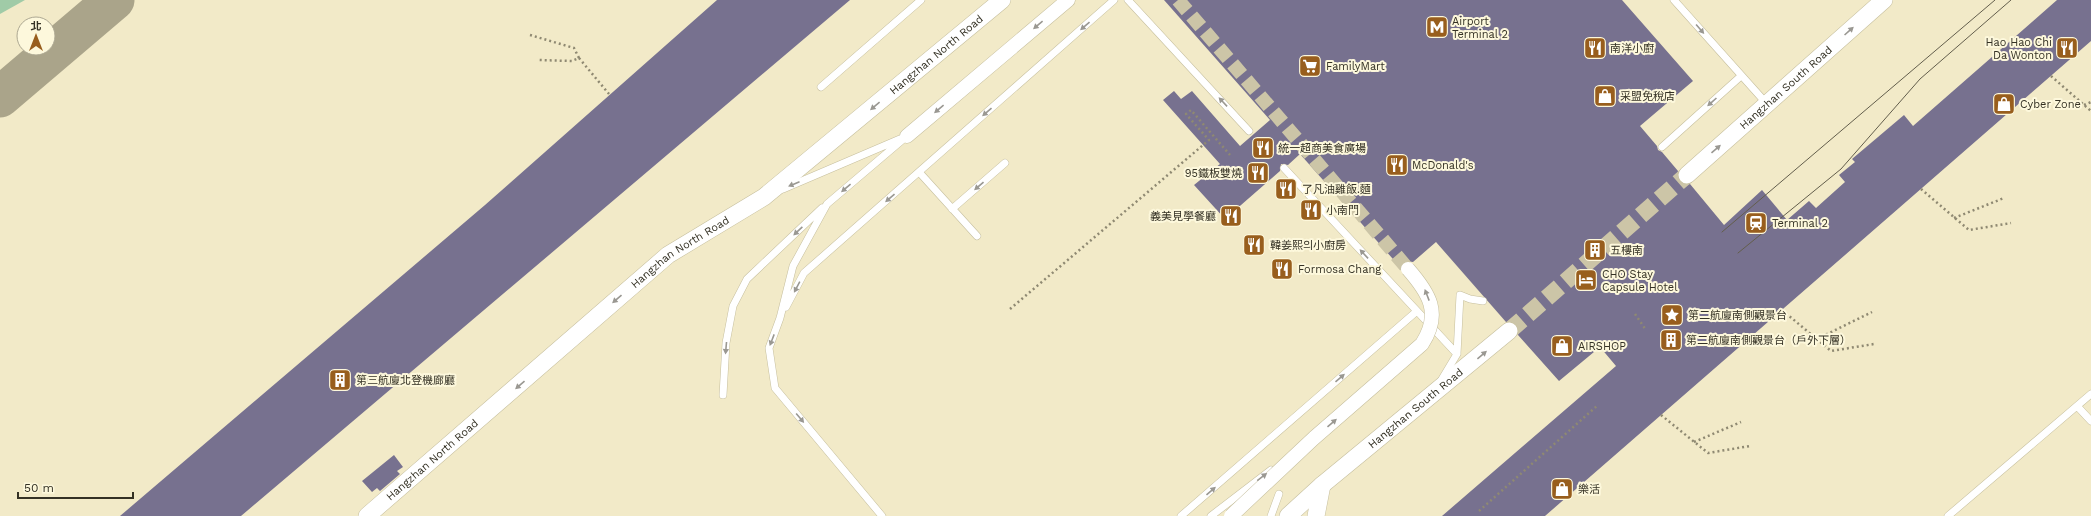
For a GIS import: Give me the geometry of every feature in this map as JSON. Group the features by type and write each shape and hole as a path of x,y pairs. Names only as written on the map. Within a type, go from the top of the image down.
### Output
{"street":[{"name":"Hangzhan North Road","path":"368,516 668,255 764,197 1002,0"},
{"path":"908,136 1068,0"},
{"name":"Hangzhan South Road","path":"1687,175 1884,0"},
{"path":"1225,512 1314,438 1422,344 1428,334 1432,319 1430,304 1425,289 1408,269"},
{"name":"Hangzhan South Road","path":"1288,516 1322,485 1430,398 1509,331"},
{"path":"1316,516 1322,485"}],"lane":[{"path":"821,87 921,0"},
{"path":"780,318 804,273 1114,0"},
{"path":"1128,0 1249,131"},
{"path":"1674,0 1767,104"},
{"path":"1662,147 1741,76"},
{"path":"764,197 908,136"},
{"path":"723,395 726,343 733,306 747,279 827,204 908,136"},
{"path":"952,209 1005,163"},
{"path":"1284,168 1457,354"},
{"path":"919,172 977,236"},
{"path":"827,204 793,266 780,318 769,348 775,388 882,516"},
{"path":"1430,398 1457,354 1460,295 1470,299 1483,301"},
{"path":"1181,516 1417,311"},
{"path":"1948,516 2091,394"},
{"path":"2077,406 2091,422"},
{"path":"1271,516 1279,494"},
{"path":"1211,516 1225,512"}],"path":[{"path":"530,35 574,48 579,58 609,94"},
{"path":"538,60 572,61 579,58"},
{"path":"2051,76 2091,111"},
{"path":"2084,105 2091,102"},
{"path":"1010,309 1209,140 1186,114 1191,110 1230,155"},
{"path":"1921,189 1969,230 2011,223"},
{"path":"1954,218 2004,198"},
{"path":"1782,310 1832,351 1874,344"},
{"path":"1817,339 1872,312"},
{"path":"1635,314 1646,330"},
{"path":"1479,511 1598,405"},
{"path":"1661,415 1708,453 1750,446"},
{"path":"1694,442 1741,422"}],"green space":[{"path":"0,0 25,0 0,14"}],"building":[{"path":"717,0 850,0 241,516 120,516 485,205"},
{"path":"1164,0 1622,0 1693,81 1640,126 1657,146 1658,150 1662,152 1678,171 1677,177 1679,181 1684,185 1690,184 1724,225 1762,190 1787,220 1809,201 1816,208 1845,182 1839,175 1855,162 1852,159 1904,115 1913,126 2057,0 2091,0 2091,41 1545,516 1442,516 1616,366 1600,347 1559,381 1518,335 1519,329 1516,324 1506,322 1436,242 1413,262 1406,261 1400,267 1300,154 1288,165 1281,164 1280,171 1225,219 1194,185 1220,164 1163,100 1174,91 1181,99 1192,91 1240,146 1270,120"},
{"path":"394,455 403,467 397,471 400,474 380,491 377,488 372,492 362,481"}],"taxiway":[{"path":"0,97 114,0"}],"tunnel":[{"path":"1178,0 1408,269"},
{"path":"1509,331 1687,175"}],"tram line":[{"path":"1722,232 1995,0"},
{"path":"1738,253 1841,169 1920,79 2011,0"}],"place":[{"name":"Airport Terminal 2","path":"1437,27"},
{"name":"南洋小廚","path":"1595,48"},
{"name":"Hao Hao Chi Da Wonton","path":"2067,48"},
{"name":"FamilyMart","path":"1310,66"},
{"name":"采盟免稅店","path":"1605,96"},
{"name":"Cyber Zone","path":"2004,104"},
{"name":"統一超商美食廣場","path":"1263,148"},
{"name":"McDonald's","path":"1397,165"},
{"name":"95鐵板雙燒","path":"1258,173"},
{"name":"了凡油雞飯.麵","path":"1286,189"},
{"name":"小南門","path":"1311,210"},
{"name":"義美見學餐廳","path":"1231,216"},
{"name":"Terminal 2","path":"1756,223"},
{"name":"韓姜熙의小廚房","path":"1254,245"},
{"name":"五樓南","path":"1595,250"},
{"name":"Formosa Chang","path":"1282,269"},
{"name":"CHO Stay Capsule Hotel","path":"1586,280"},
{"name":"第二航廈南側觀景台","path":"1672,315"},
{"name":"第二航廈南側觀景台（戶外下層）","path":"1671,340"},
{"name":"AIRSHOP","path":"1562,346"},
{"name":"第三航廈北登機廊廳","path":"340,380"},
{"name":"樂活","path":"1562,489"}]}
